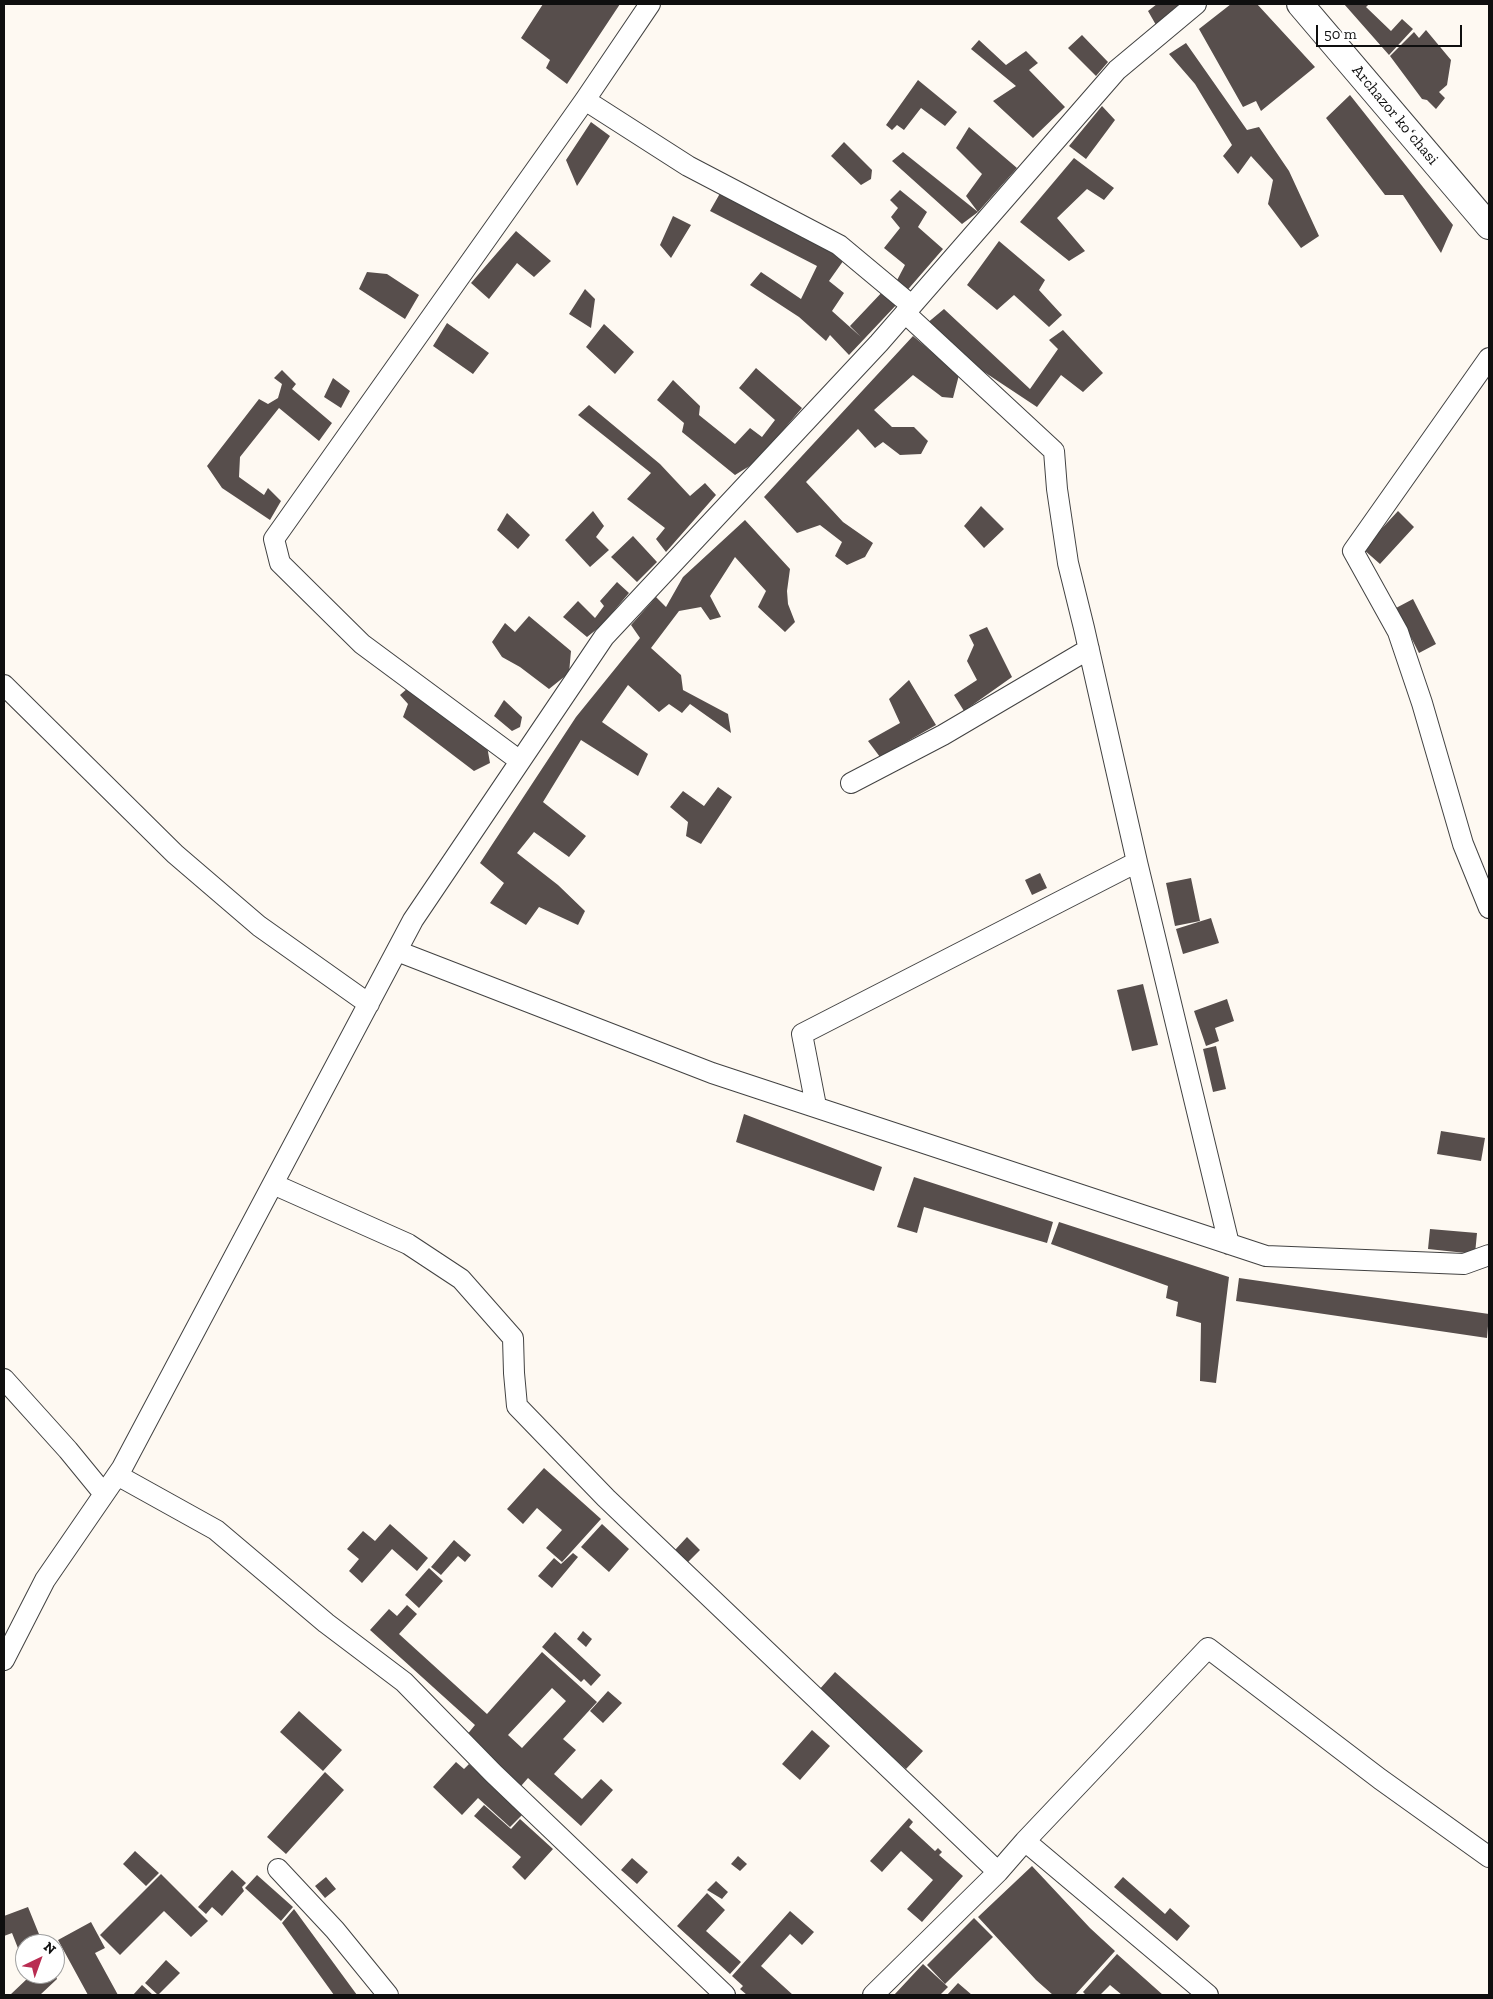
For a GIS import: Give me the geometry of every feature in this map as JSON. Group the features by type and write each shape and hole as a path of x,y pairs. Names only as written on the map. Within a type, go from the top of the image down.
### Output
{"street":[{"path":"520,761 362,644 280,563 274,539 585,100 650,4"},
{"path":"4,1660 45,1580 117,1475 413,920 604,637 908,309 1116,70 1196,4"},
{"name":"Archazor koʻchasi","path":"1300,4 1489,226"},
{"path":"585,100 688,166 839,245 908,309 1054,451 1057,489 1068,564 1137,862 1230,1244"},
{"path":"1489,358 1353,551 1398,632 1422,703 1463,844 1489,908"},
{"path":"851,783 943,735 1089,649"},
{"path":"4,685 176,854 259,926 368,1004"},
{"path":"816,1106 802,1034 1137,862"},
{"path":"397,951 712,1073 1266,1256 1464,1264 1489,1255"},
{"path":"273,1184 408,1244 461,1279 513,1338 514,1373 518,1406 606,1498 998,1872"},
{"path":"4,1379 68,1450 104,1494"},
{"path":"117,1475 216,1530 326,1623 404,1682 514,1794 725,1995"},
{"path":"873,1995 998,1872 1025,1841 1208,1648 1380,1779 1489,1857"},
{"path":"1025,1841 1208,1995"},
{"path":"278,1869 335,1930 388,1995"}],"building":[{"path":"543,4 620,4 567,84 546,68 550,60 521,38"},
{"path":"1157,4 1180,4 1156,25 1148,11"},
{"path":"1231,4 1257,4 1315,67 1261,111 1256,101 1243,107 1199,29"},
{"path":"1344,4 1369,4 1366,7 1391,31 1402,19 1413,29 1389,55"},
{"path":"1426,30 1451,60 1447,85 1439,92 1445,98 1436,109 1427,100 1422,99 1390,56 1414,32 1419,38"},
{"path":"1082,35 1108,62 1096,76 1068,48"},
{"path":"979,40 1006,65 1026,51 1038,63 1029,70 1065,107 1033,138 993,101 1016,86 971,49"},
{"path":"1186,43 1247,130 1259,127 1289,171 1319,236 1301,248 1268,204 1273,180 1251,156 1238,174 1223,156 1232,145 1195,84 1169,54"},
{"path":"918,80 957,112 945,126 921,108 904,130 897,125 892,130 886,125"},
{"path":"1350,95 1453,225 1441,253 1403,195 1385,195 1326,118"},
{"path":"1102,106 1115,120 1086,159 1069,146"},
{"path":"591,122 610,136 577,186 566,160"},
{"path":"969,127 1017,168 978,212 966,196 982,174 956,148"},
{"path":"844,142 872,170 871,179 861,185 831,156"},
{"path":"903,152 978,212 962,224 892,161"},
{"path":"1074,158 1114,188 1104,200 1087,189 1057,218 1085,251 1069,261 1020,222"},
{"path":"723,188 846,257 829,281 844,293 832,311 861,337 850,326 885,289 899,302 849,355 830,335 826,341 799,317 750,285 761,272 801,299 817,266 710,211"},
{"path":"900,190 927,212 918,227 943,249 904,294 894,286 905,265 884,248 900,228 891,217 898,208 890,200"},
{"path":"673,216 691,225 671,258 660,245"},
{"path":"516,231 551,261 534,277 517,263 489,299 471,283"},
{"path":"999,241 1045,280 1039,290 1062,315 1049,327 1014,295 997,310 967,285"},
{"path":"367,272 387,274 419,295 405,319 359,289"},
{"path":"585,289 595,299 591,328 569,314"},
{"path":"944,309 1030,389 1058,349 1049,340 1063,330 1103,373 1083,392 1061,375 1037,407 960,356 926,324"},
{"path":"447,323 489,353 473,374 433,346"},
{"path":"604,324 634,352 615,374 586,347"},
{"path":"913,336 959,375 953,398 942,397 913,375 874,410 892,427 914,427 928,441 921,454 900,455 883,442 875,448 858,429 806,482 843,522 873,543 865,557 847,565 835,556 842,542 820,525 797,533 764,497"},
{"path":"756,368 802,408 756,462 735,475 682,432 684,423 657,400 673,380 700,406 699,415 735,444 750,428 762,437 775,420 739,388"},
{"path":"282,370 296,384 292,389 332,423 319,441 279,408 240,457 239,477 264,495 268,488 281,501 270,520 222,488 207,466 259,399 268,404 278,398 282,384 274,378"},
{"path":"333,378 350,391 341,408 324,397"},
{"path":"589,405 660,464 690,496 705,483 716,495 666,552 656,539 665,528 627,499 651,473 578,415"},
{"path":"981,506 1004,529 984,548 964,526"},
{"path":"593,511 604,526 596,537 609,550 590,567 565,540"},
{"path":"1398,511 1414,527 1380,564 1363,549"},
{"path":"507,513 530,535 518,549 497,530"},
{"path":"745,520 790,569 787,591 788,604 795,622 785,632 758,607 766,591 735,557 710,596 721,617 710,620 701,607 679,611 651,648 681,675 683,690 728,714 731,733 690,704 682,713 669,704 659,712 628,685 602,722 648,754 638,776 581,740 543,802 586,836 569,857 534,832 517,853 558,885 585,911 578,925 539,907 526,925 490,903 504,883 480,863 576,717 640,638 631,625 656,597 666,607 683,577"},
{"path":"633,536 657,562 637,582 611,557"},
{"path":"617,582 629,593 602,625 587,637 563,617 578,601 595,618 604,606 600,601"},
{"path":"1413,599 1436,644 1419,653 1396,608"},
{"path":"529,616 571,651 569,673 549,689 520,667 502,657 492,642 505,623 515,632"},
{"path":"987,627 1012,677 964,711 954,695 977,680 967,661 974,645 969,635"},
{"path":"909,680 936,725 880,757 868,741 900,723 889,699"},
{"path":"409,687 487,746 490,763 474,771 403,717 408,704 400,695"},
{"path":"504,700 522,717 520,727 512,731 494,716"},
{"path":"718,787 732,797 701,844 686,836 688,822 670,807 683,791 704,806"},
{"path":"1040,873 1047,888 1032,895 1025,880"},
{"path":"1191,878 1200,921 1175,926 1166,883"},
{"path":"1211,918 1219,943 1183,954 1176,929"},
{"path":"1143,984 1158,1045 1132,1051 1117,990"},
{"path":"1227,999 1234,1021 1215,1028 1219,1041 1206,1046 1194,1011"},
{"path":"1216,1046 1226,1089 1213,1092 1203,1049"},
{"path":"744,1114 882,1167 874,1191 736,1142"},
{"path":"1441,1131 1485,1138 1481,1161 1437,1154"},
{"path":"914,1177 1053,1222 1047,1243 924,1207 917,1233 897,1227"},
{"path":"1059,1222 1229,1277 1216,1383 1200,1381 1201,1323 1176,1316 1178,1302 1166,1298 1168,1286 1051,1244"},
{"path":"1430,1229 1477,1233 1475,1254 1428,1249"},
{"path":"1239,1278 1489,1314 1487,1338 1236,1301"},
{"path":"544,1468 601,1519 562,1562 546,1548 562,1530 537,1508 523,1524 507,1509"},
{"path":"390,1524 428,1558 417,1571 392,1549 362,1583 349,1571 359,1559 347,1549 363,1531 375,1541"},
{"path":"602,1524 629,1549 609,1572 581,1547"},
{"path":"687,1537 700,1550 688,1562 675,1550"},
{"path":"454,1540 471,1555 465,1562 458,1556 441,1575 431,1567"},
{"path":"573,1553 578,1557 552,1588 538,1576 554,1558 561,1564"},
{"path":"429,1568 443,1581 419,1608 405,1595"},
{"path":"407,1605 417,1614 399,1634 487,1714 542,1652 597,1702 563,1739 576,1750 554,1774 582,1799 601,1779 613,1790 581,1826 528,1778 521,1786 466,1736 475,1725 370,1630 389,1609 397,1616","holes":["552,1688 566,1701 522,1748 508,1735"]},
{"path":"583,1631 592,1639 586,1647 577,1639"},
{"path":"555,1632 601,1675 591,1686 584,1679 581,1682 542,1647"},
{"path":"835,1672 923,1751 906,1769 818,1691"},
{"path":"608,1691 622,1703 603,1723 590,1711"},
{"path":"299,1711 342,1750 323,1771 280,1732"},
{"path":"812,1730 830,1746 800,1780 782,1764"},
{"path":"456,1762 464,1769 469,1764 523,1814 510,1827 478,1798 462,1815 433,1787"},
{"path":"325,1772 344,1790 286,1854 267,1837"},
{"path":"484,1805 511,1829 520,1819 553,1849 525,1880 512,1867 521,1857 474,1816"},
{"path":"909,1818 913,1822 909,1827 935,1851 938,1848 942,1852 939,1855 963,1876 922,1922 907,1909 933,1880 901,1851 882,1872 870,1861"},
{"path":"135,1851 159,1873 146,1886 123,1864"},
{"path":"738,1856 747,1864 740,1871 731,1864"},
{"path":"632,1858 648,1872 637,1884 621,1870"},
{"path":"1032,1866 1090,1928 1115,1951 1075,1995 1053,1995 1036,1980 978,1917"},
{"path":"232,1870 246,1883 242,1887 244,1891 222,1916 212,1907 206,1914 198,1907"},
{"path":"161,1874 208,1921 191,1937 164,1911 120,1955 100,1935"},
{"path":"257,1875 293,1907 281,1921 245,1888"},
{"path":"326,1877 336,1889 325,1898 315,1886"},
{"path":"1123,1877 1165,1914 1170,1908 1190,1926 1177,1941 1114,1887"},
{"path":"716,1881 728,1892 722,1899 707,1890"},
{"path":"707,1893 725,1910 706,1931 741,1962 730,1974 677,1926"},
{"path":"28,1907 39,1934 15,1934 15,1941 12,1933 4,1936 4,1916"},
{"path":"294,1909 357,1995 334,1995 282,1923"},
{"path":"790,1911 814,1932 802,1945 790,1934 761,1966 793,1995 747,1995 740,1989 743,1986 732,1976"},
{"path":"974,1918 993,1937 945,1984 927,1965"},
{"path":"91,1922 105,1948 95,1953 118,1995 88,1995 65,1953 65,1936"},
{"path":"1117,1954 1163,1995 1122,1995 1110,1985 1100,1995 1086,1995 1083,1992"},
{"path":"166,1960 180,1973 158,1995 145,1983"},
{"path":"923,1964 948,1987 940,1995 894,1995"},
{"path":"958,1983 972,1995 947,1995"},
{"path":"22,1984 52,1984 40,1995 10,1995"},
{"path":"142,1985 153,1995 133,1995"}]}
